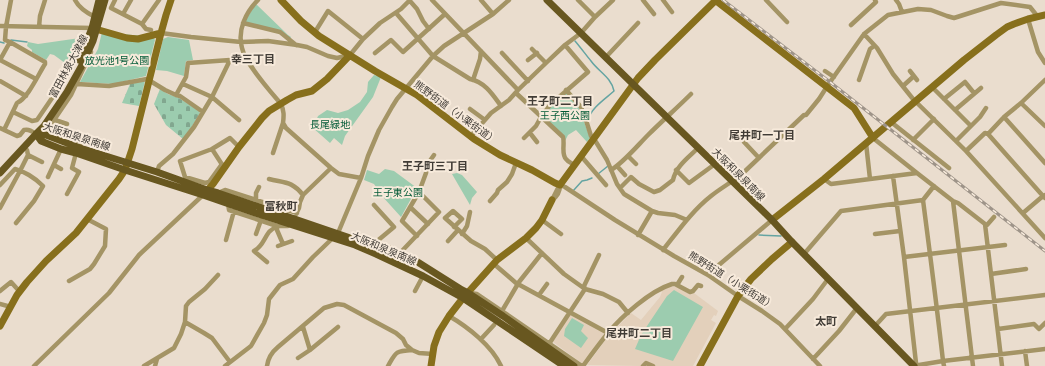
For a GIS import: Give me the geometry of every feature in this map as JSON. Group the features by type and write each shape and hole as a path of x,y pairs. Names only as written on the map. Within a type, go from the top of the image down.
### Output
{"main road":[{"name":"富田林泉大津線","path":"0,173 44,126 64,97 81,67 93,41 95,17 99,0"},
{"name":"富田林泉大津線","path":"36,134 44,118 73,73 95,28 104,0"},
{"name":"大阪和泉泉南線","path":"547,0 772,220 912,365"},
{"name":"大阪和泉泉南線","path":"36,134 41,141 61,149 78,150"},
{"name":"大阪和泉泉南線","path":"36,134 46,135 78,150 205,192 218,193 325,232 387,248 416,261 564,366"},
{"name":"大阪和泉泉南線","path":"126,166 156,172 228,203 256,206"},
{"name":"大阪和泉泉南線","path":"336,235 466,296 503,316 574,366"}],"street":[{"path":"11,0 5,40 45,62 45,64 26,96 17,103 2,129 17,136 26,129 36,134"},
{"path":"39,27 40,16 45,0"},
{"path":"75,0 80,8 95,17"},
{"path":"115,0 111,8 142,24 146,29 151,30"},
{"path":"123,14 131,0"},
{"path":"0,326 27,282 46,261 76,233 119,179 126,166 132,149 161,33 171,0"},
{"path":"258,0 251,8 243,23 241,42 242,49 248,62 284,109 283,123 279,131 273,153"},
{"name":"熊野街道（小栗街道）","path":"281,0 301,21 315,32 375,71 407,88 470,137 492,151 555,183 566,187 615,220 663,250 708,275 738,296 762,310 780,324 820,366"},
{"path":"239,147 230,138 212,149 180,161 185,177 205,183 209,182 239,147 262,118 269,111 296,95 312,91 340,66 363,39 380,23 400,10 410,0 429,29"},
{"path":"432,0 481,51 517,92 563,137 564,157 574,165"},
{"path":"481,0 493,14"},
{"path":"225,366 251,346 264,323 267,315 269,299 280,285 293,279 336,235 361,178 379,130 397,99 433,56 444,46 493,14 509,0"},
{"path":"578,0 595,17"},
{"path":"470,137 491,113 509,100 546,63 565,45 581,33 595,17 614,0"},
{"path":"643,0 654,14"},
{"path":"663,0 672,12"},
{"path":"431,366 434,346 439,332 449,316 496,262 536,228 542,220 560,185 638,78 716,0 854,108 873,138 953,201 958,203 985,224 1002,366"},
{"path":"766,0 787,22"},
{"path":"896,0 902,12"},
{"path":"142,24 157,1"},
{"path":"850,25 878,1"},
{"path":"663,250 694,212 712,195 742,174 806,114 820,98 864,34 888,15 918,9 931,10 954,18 1001,3 1030,7 1041,16"},
{"path":"315,32 328,11 363,39"},
{"path":"396,13 433,56 470,79 483,84 492,92 501,106"},
{"path":"375,53 391,40 403,52 445,14"},
{"path":"708,275 772,220 873,138 964,60 1007,27 1041,16"},
{"path":"1028,19 1038,52 1045,63"},
{"path":"606,57 638,22"},
{"path":"243,23 280,32 297,45"},
{"path":"0,26 95,28 138,40 161,33 191,38 241,42 268,41 307,47 336,58 350,55"},
{"path":"864,34 915,101 966,151 1045,238"},
{"path":"67,194 72,190 78,178 79,172 72,168 81,142 54,131 52,123 68,101 77,84 93,48 93,41"},
{"path":"10,42 0,60 36,79"},
{"path":"12,112 32,121 37,120 63,82 81,48 86,44"},
{"path":"524,138 536,126 550,105 588,72 565,45"},
{"path":"858,80 870,49 874,46"},
{"path":"532,48 546,63"},
{"path":"473,80 481,51"},
{"path":"502,53 528,81"},
{"path":"528,60 537,53"},
{"path":"336,58 340,66"},
{"path":"176,95 187,74 188,63 230,60 248,62"},
{"path":"156,172 160,166 173,154 194,127 212,97 230,60"},
{"path":"825,71 834,77"},
{"path":"903,86 916,78 910,71"},
{"path":"77,84 109,86 147,79 165,90 180,96 203,112"},
{"path":"0,81 26,96"},
{"path":"944,98 965,82 974,94"},
{"path":"966,151 986,133 988,134 1004,117 1044,83"},
{"path":"183,84 212,97 238,120"},
{"path":"932,88 944,98 971,126"},
{"path":"955,110 981,88"},
{"path":"566,90 581,107 591,136 607,160 624,194 652,211 675,215 687,220"},
{"path":"611,170 628,156 656,127 686,102 691,94"},
{"path":"1021,103 1045,126"},
{"path":"956,141 980,117 986,108"},
{"path":"470,109 485,120"},
{"path":"1004,117 1045,163"},
{"path":"913,140 934,119"},
{"path":"55,120 67,124"},
{"path":"891,122 949,168"},
{"path":"283,123 286,128 339,174 361,178"},
{"path":"530,133 537,142"},
{"path":"988,134 1044,196 1023,213"},
{"path":"744,142 759,158"},
{"path":"866,143 870,179"},
{"path":"620,188 631,177 639,184 654,192 660,190 673,180 676,170 698,148"},
{"path":"25,149 27,150 28,155 42,162"},
{"path":"48,177 61,149"},
{"path":"212,149 223,166"},
{"path":"0,208 28,155"},
{"path":"417,236 402,222 419,192 426,173 427,165 434,155"},
{"path":"580,156 606,185"},
{"path":"628,156 636,164"},
{"path":"490,201 498,190 507,182 516,163"},
{"path":"676,170 689,182 715,164"},
{"path":"54,165 61,169"},
{"path":"34,366 109,293 139,255 185,213 213,184 223,166"},
{"path":"617,166 625,175"},
{"path":"228,203 229,210 277,226 288,226 297,213 303,195 331,168"},
{"path":"0,185 15,169 35,178 43,186 34,201 16,223"},
{"path":"824,179 831,184 917,173"},
{"path":"893,176 916,362 912,365"},
{"path":"269,179 286,182 297,188 303,195"},
{"path":"804,254 842,211 923,200 934,186"},
{"path":"259,187 256,193 256,206 297,213"},
{"path":"400,254 440,212 419,192"},
{"path":"923,200 943,364"},
{"path":"953,201 973,366"},
{"path":"374,205 394,227 376,242 375,245"},
{"path":"410,207 428,224"},
{"path":"226,240 230,234 234,211"},
{"path":"638,234 652,211"},
{"path":"448,241 458,230 467,226 470,212"},
{"path":"985,224 987,225 994,217"},
{"path":"69,282 90,269 105,246 106,229 87,219"},
{"path":"256,234 261,220"},
{"path":"542,220 561,234"},
{"path":"277,226 280,245 292,241"},
{"path":"267,262 254,251 263,244 271,230 277,226"},
{"path":"458,230 471,241 485,249 518,284 608,333"},
{"path":"875,234 900,231"},
{"path":"526,238 564,274 585,289 602,294 619,302 628,313"},
{"path":"700,366 738,296 751,279 792,242"},
{"path":"904,257 1005,245"},
{"path":"502,310 518,284 542,253"},
{"path":"549,344 585,289 584,286 599,255"},
{"path":"991,274 1026,269"},
{"path":"144,366 174,348 185,322 186,306 205,290 218,275"},
{"path":"415,291 423,276"},
{"path":"677,285 682,277"},
{"path":"785,329 828,279"},
{"path":"0,291 11,282 20,292"},
{"path":"539,295 547,284"},
{"path":"466,296 477,294 583,366 608,333 628,313 649,296 669,285 674,284 690,292 693,291 698,285 701,286"},
{"path":"875,326 886,314 1045,295"},
{"path":"0,304 11,307"},
{"path":"267,366 272,352 324,308 338,304 344,305 396,333 412,350 419,353 433,354"},
{"path":"813,359 839,331 857,308"},
{"path":"449,316 481,339 494,354 501,366"},
{"path":"185,322 212,338 230,362"},
{"path":"998,329 1034,324 1039,329 1045,323"},
{"path":"481,339 494,325"},
{"path":"303,327 310,350"},
{"path":"298,358 338,327"},
{"path":"912,365 943,364 972,357 1045,349"},
{"path":"388,366 398,352 402,350 412,350"},
{"path":"1025,351 1027,366"},
{"path":"155,366 157,359"},
{"path":"643,366 646,363 653,366"}],"shaded area":[{"path":"670,286 678,287 689,294 694,293 718,311 716,316 714,315 711,320 716,323 693,366 655,366 646,363 641,366 587,365 610,334 631,313 641,320 660,297 661,291"},
{"path":"570,314 605,333 583,364 553,342"}],"green space":[{"path":"256,4 291,37 290,39 280,31 244,22"},
{"name":"放光池1号公園","path":"102,32 153,37 155,40 146,76 113,84 80,82 98,49"},
{"name":"放光池1号公園","path":"168,37 189,40 193,60 186,61 184,76 167,71 156,70 163,39"},
{"path":"80,38 69,66 54,55 50,54 46,60 32,52 32,50 27,46 28,42 38,44"},
{"name":"長尾緑地","path":"374,75 381,77 373,97 345,136 342,145 334,138 330,143 313,128 318,116 327,110 338,113 348,110 360,102 367,92 368,82"},
{"path":"145,81 139,106 122,103 130,84"},
{"path":"160,89 179,98 200,113 183,139 166,125 154,104"},
{"name":"王子西公園","path":"566,93 579,108 590,138 587,142 576,130 568,135 565,141 544,117 547,110"},
{"name":"王子東公園","path":"385,169 394,171 417,188 401,217 382,196 374,184 364,180 367,170 379,174"},
{"path":"457,173 462,175 477,192 472,198 470,205 452,174"},
{"path":"674,290 703,307 673,361 635,349 641,335 667,296"},
{"path":"572,318 584,325 581,331 588,338 581,348 564,336 565,329"}],"waterway":[{"path":"11,40 27,42"},
{"path":"575,41 594,65 608,78 614,91 595,108 588,120"},
{"path":"0,42 4,43"},
{"path":"598,174 608,166"},
{"path":"573,191 582,181 592,178"},
{"path":"759,235 781,236"}],"railway":[{"path":"723,0 1045,251"}],"district":[{"name":"幸三丁目","path":"253,59"},
{"name":"王子町二丁目","path":"560,101"},
{"name":"尾井町一丁目","path":"762,135"},
{"name":"王子町三丁目","path":"435,166"},
{"name":"富秋町","path":"281,206"},
{"name":"太町","path":"826,321"},
{"name":"尾井町二丁目","path":"639,333"}]}
